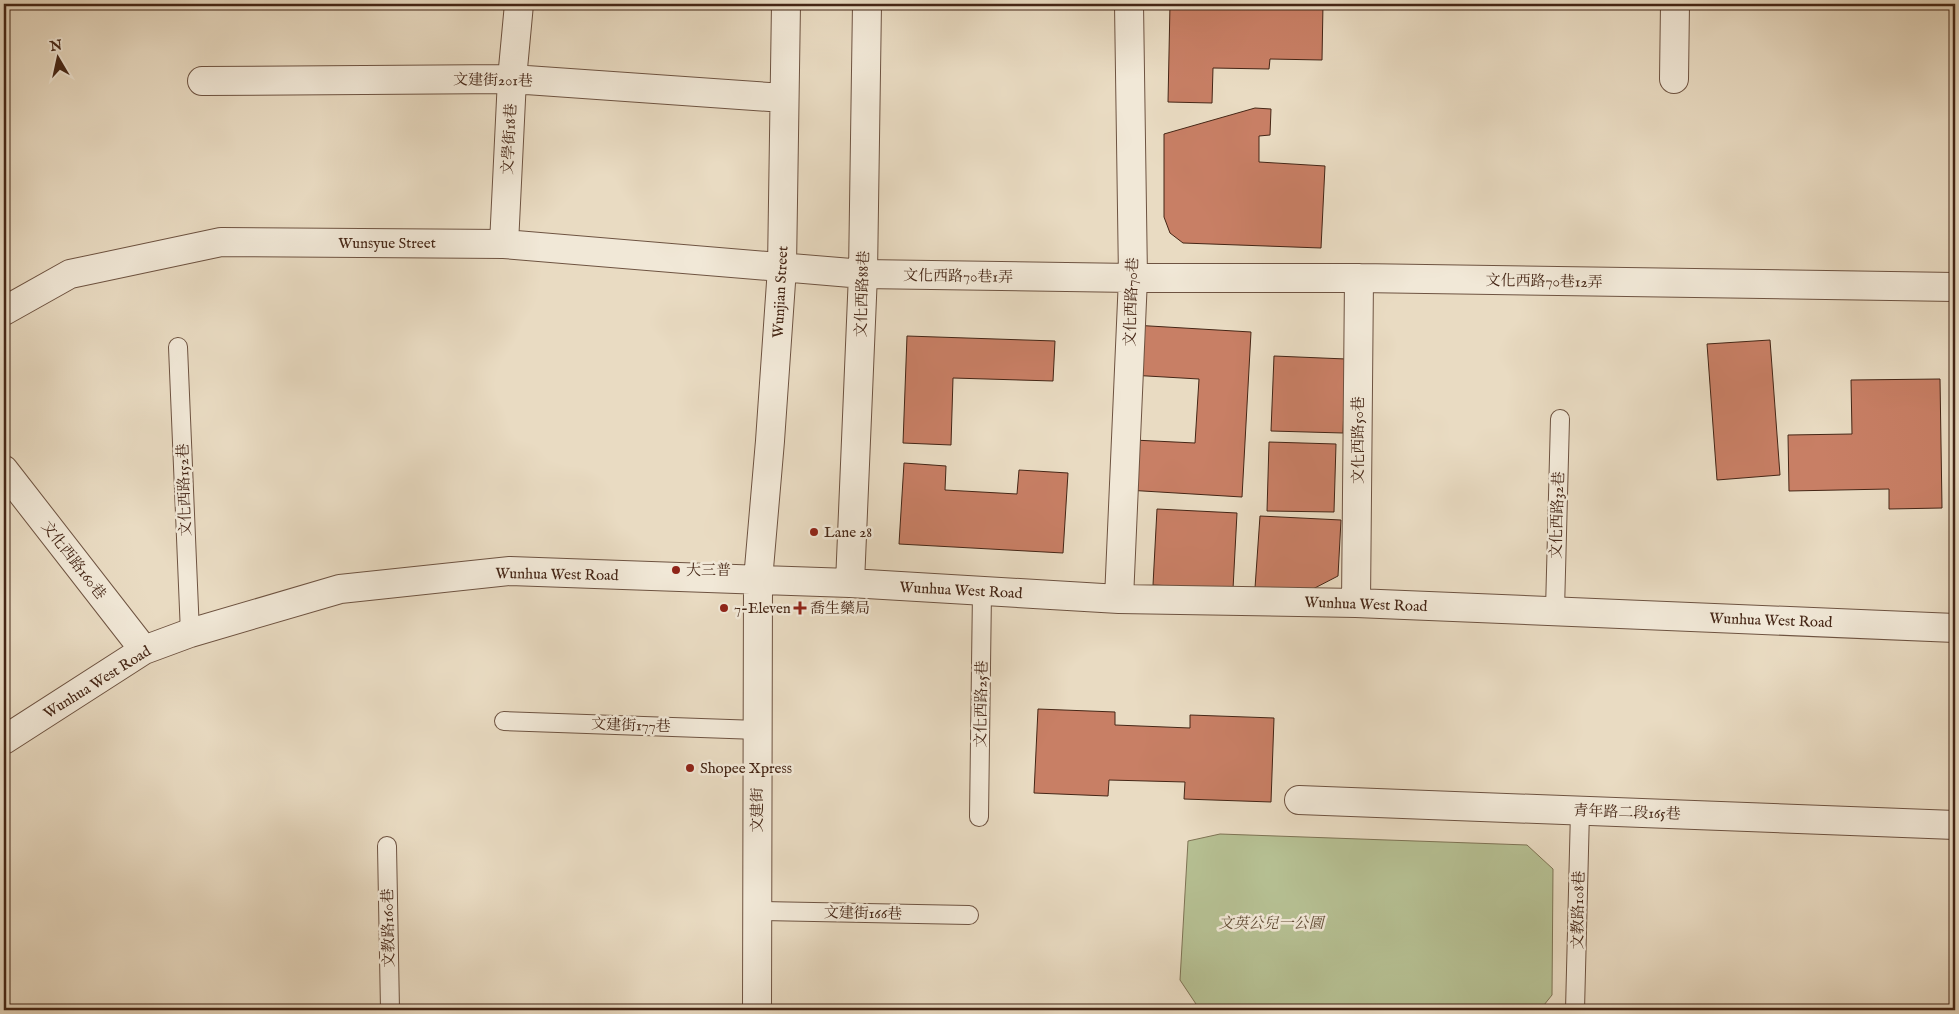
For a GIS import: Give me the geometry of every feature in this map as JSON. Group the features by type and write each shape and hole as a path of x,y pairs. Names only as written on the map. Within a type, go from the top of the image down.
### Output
{"street":[{"name":"文學街18巷","path":"504,244 512,79 519,4"},
{"name":"Wunjian Street","path":"758,580 782,268 786,4"},
{"name":"文化西路88巷","path":"850,584 863,274 867,4"},
{"name":"文化西路70巷","path":"1119,599 1133,278 1129,4"},
{"path":"1674,79 1676,4"},
{"name":"文建街201巷","path":"202,81 512,79 784,98"},
{"name":"Wunsyue Street","path":"4,311 70,274 221,242 504,244 782,268"},
{"name":"文化西路70巷1弄","path":"782,268 863,274 1133,278"},
{"name":"文化西路70巷12弄","path":"1133,278 1359,278 1955,287"},
{"name":"文化西路50巷","path":"1356,603 1359,278"},
{"name":"文化西路160巷","path":"4,470 144,650"},
{"name":"Wunhua West Road","path":"4,740 144,650 190,634 340,588 510,571 850,584 1119,599 1356,603 1955,628"},
{"name":"文建街","path":"757,1010 758,580"},
{"name":"青年路二段165巷","path":"1299,800 1955,825"}],"lane":[{"name":"文化西路152巷","path":"178,348 190,634"},
{"name":"文化西路32巷","path":"1555,610 1560,419"},
{"name":"文化西路25巷","path":"979,818 982,591"},
{"name":"文建街177巷","path":"504,721 758,730"},
{"name":"文教路108巷","path":"1575,1010 1580,811"},
{"name":"文教路160巷","path":"387,846 390,1010"},
{"name":"文建街166巷","path":"757,911 969,915"}],"green space":[{"name":"文英公兒一公園","path":"1220,834 1527,845 1553,869 1552,995 1540,1010 1274,1010 1198,1007 1180,980 1188,841"}],"building":[{"path":"1170,4 1323,4 1322,60 1270,59 1269,69 1213,68 1212,103 1168,102"},
{"path":"1255,108 1271,109 1270,135 1259,136 1259,162 1325,166 1321,248 1183,243 1170,233 1164,217 1164,134"},
{"path":"1133,325 1251,332 1242,497 1110,489 1113,439 1195,443 1199,379 1130,375"},
{"path":"907,336 1055,341 1053,381 953,378 951,445 903,443"},
{"path":"1770,340 1780,475 1717,480 1707,344"},
{"path":"1274,356 1346,359 1343,433 1271,431"},
{"path":"1940,379 1942,508 1889,509 1889,489 1789,491 1788,435 1852,434 1851,380"},
{"path":"1269,442 1336,444 1334,512 1267,511"},
{"path":"904,463 946,466 945,490 1017,494 1019,470 1068,473 1063,553 899,544"},
{"path":"1157,509 1237,513 1233,589 1153,585"},
{"path":"1260,516 1341,520 1338,576 1309,591 1255,588"},
{"path":"1038,709 1115,712 1115,725 1190,728 1190,715 1274,718 1271,802 1184,799 1185,782 1109,780 1108,796 1034,793"}],"place":[{"name":"Lane 28","path":"814,532"},
{"name":"大三普","path":"676,570"},
{"name":"7-Eleven","path":"724,608"},
{"name":"喬生藥局","path":"800,608"},
{"name":"Shopee Xpress","path":"690,768"}]}
